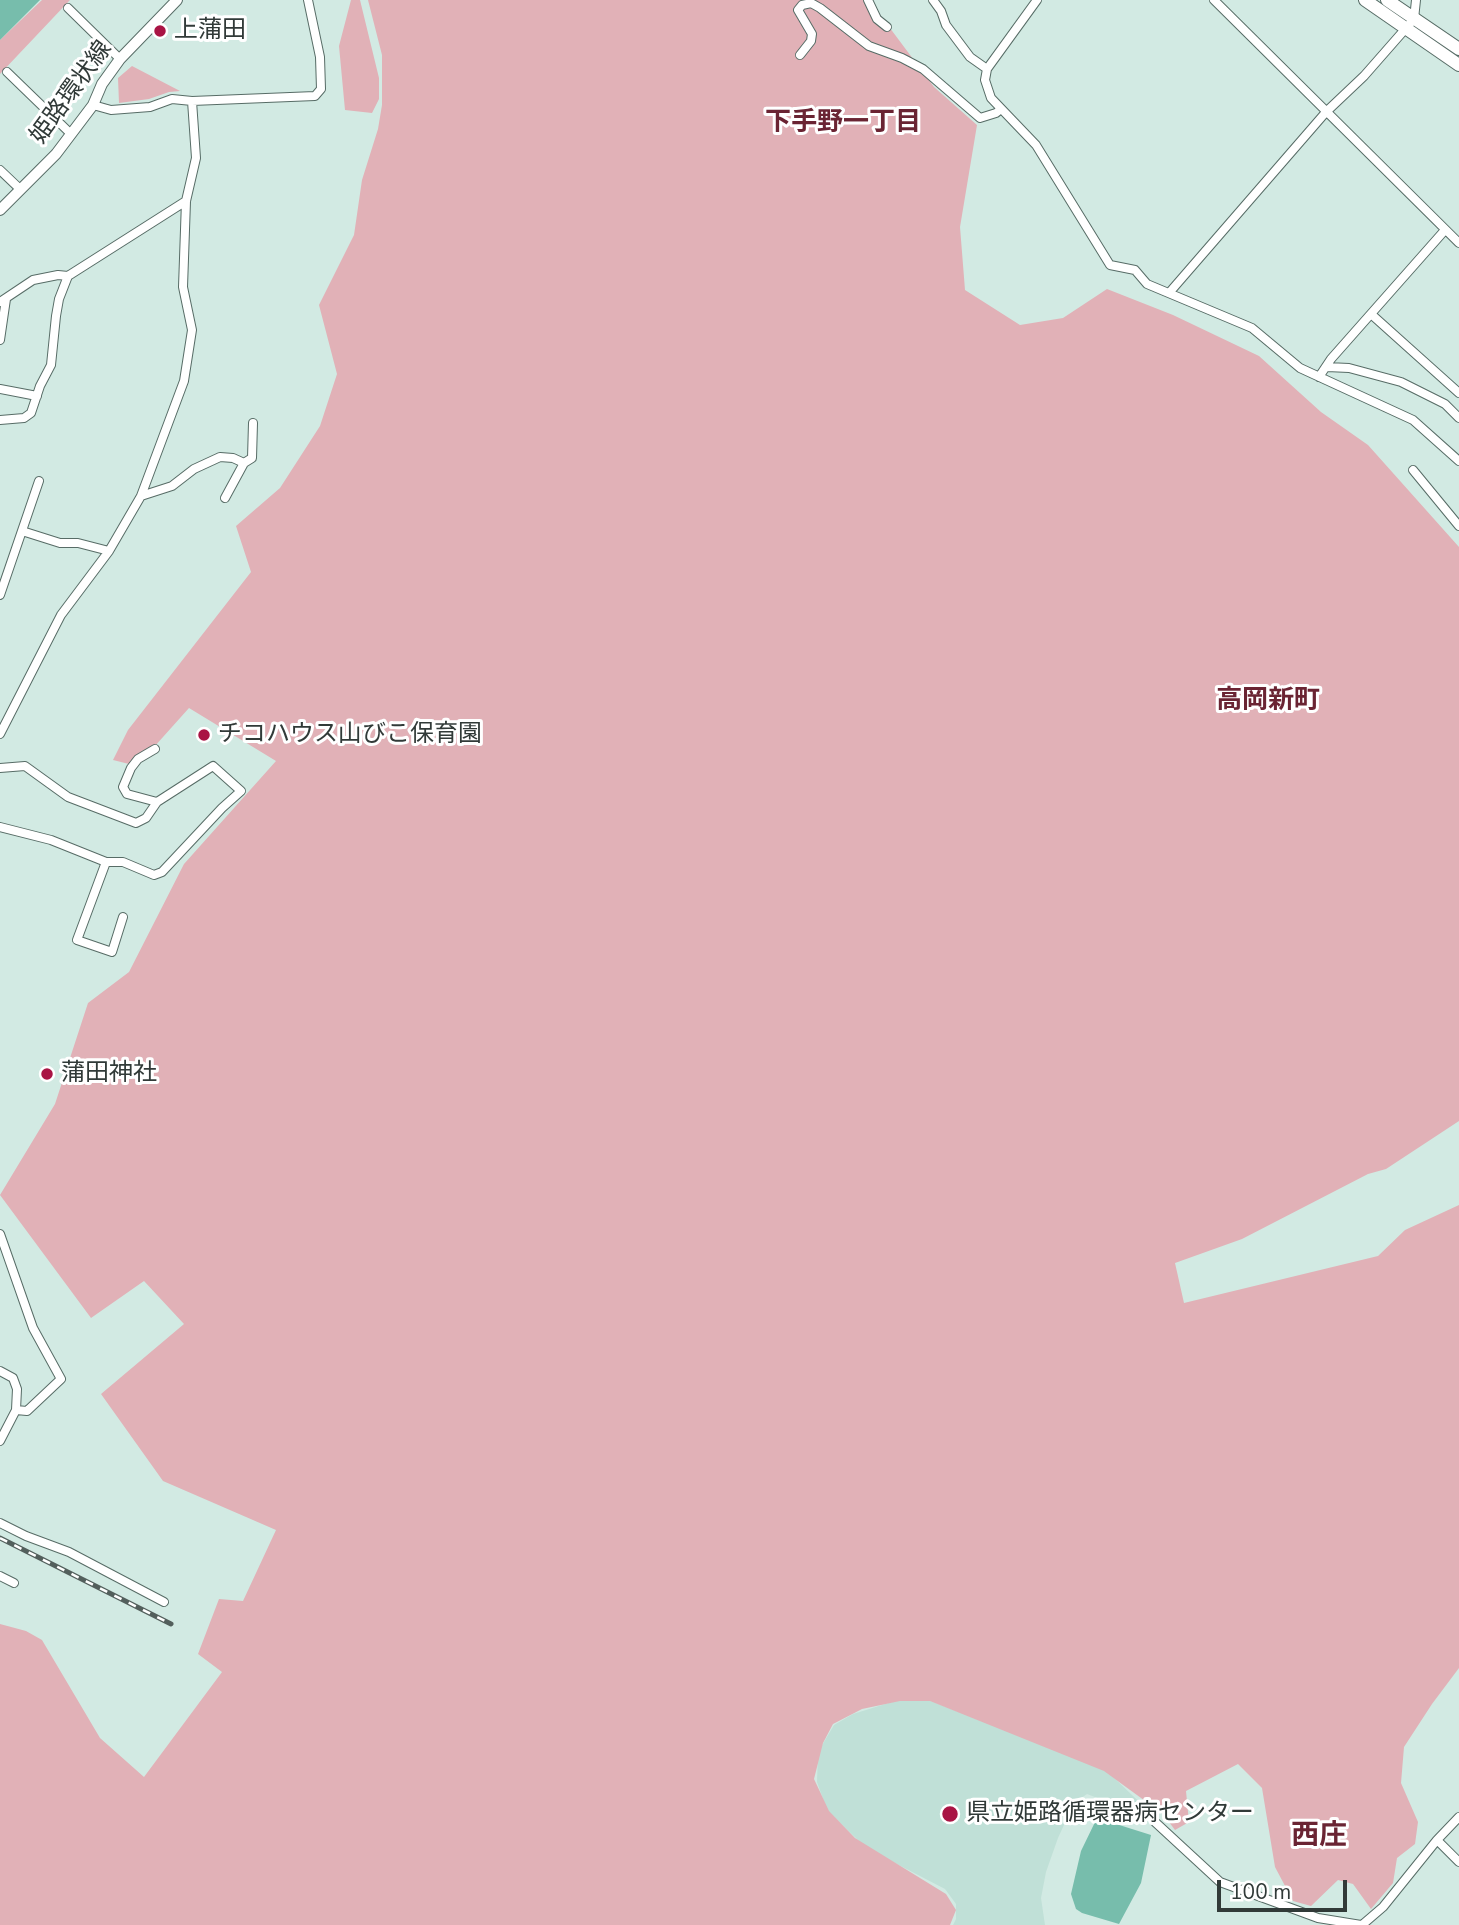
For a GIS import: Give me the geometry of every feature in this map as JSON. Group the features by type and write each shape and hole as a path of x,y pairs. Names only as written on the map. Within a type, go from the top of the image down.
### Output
{"highway":[{"path":"1365,0 1459,49"},
{"path":"1387,0 1410,24 1459,65"}],"main road":[{"name":"姫路環状線","path":"0,210 56,154 93,106 102,84 120,59 177,0"}],"street":[{"path":"93,106 111,110 150,107 172,99 192,101 315,96 321,89 320,57 308,0"},
{"path":"869,0 877,19 887,27"},
{"path":"933,0 946,24 970,57 987,69"},
{"path":"1037,0 987,69 985,80 991,98 1036,145 1110,265 1135,270 1147,284 1251,328 1300,368 1413,419 1459,461"},
{"path":"1214,0 1459,243"},
{"path":"1169,293 1326,112 1364,76 1410,24 1416,0"},
{"path":"800,55 811,41 812,34 798,10 802,5 811,3 869,46 923,69 979,118 1001,109"},
{"path":"68,8 120,59"},
{"path":"7,72 70,134"},
{"path":"0,734 61,615 109,551 141,496 184,380 192,330 183,287 186,201 196,158 192,101"},
{"path":"0,170 20,190"},
{"path":"0,420 24,418 31,413 51,365 59,299 68,276 186,201"},
{"path":"1319,377 1444,230"},
{"path":"0,340 3,301 33,280 58,275 68,276"},
{"path":"1371,314 1459,393"},
{"path":"1327,367 1349,368 1401,382 1445,404 1459,418"},
{"path":"0,389 37,396"},
{"path":"225,498 244,463 252,458 253,422"},
{"path":"141,496 172,486 194,469 220,457 233,458 244,463"},
{"path":"1413,470 1459,526"},
{"path":"0,595 39,481"},
{"path":"23,531 60,543 78,543 109,551"},
{"path":"155,749 138,759 123,787 127,794 157,802"},
{"path":"0,768 25,766 68,797 136,823 146,818 157,802 213,766 242,791 222,808 162,872 154,875 123,862 106,862 51,840 0,827"},
{"path":"106,862 77,940 113,952 123,917"},
{"path":"0,1234 33,1328 61,1379 27,1411 16,1410"},
{"path":"0,1371 13,1378 17,1389 16,1410 4,1423 0,1440"},
{"path":"0,1523 72,1554 164,1602"},
{"path":"0,1576 13,1583"},
{"path":"1155,1822 1220,1882 1318,1918 1362,1925 1383,1907 1459,1817"},
{"path":"1437,1840 1459,1862"}],"shaded area":[{"path":"0,0 40,0 0,40"},
{"path":"42,0 70,0 0,74 0,40"},
{"path":"351,0 360,0 379,78 379,99 372,113 345,110 339,46"},
{"path":"368,0 869,0 934,87 977,125 960,227 965,290 1020,325 1063,318 1107,289 1173,315 1259,356 1321,412 1368,445 1459,547 1459,1121 1386,1169 1368,1174 1242,1239 1175,1263 1184,1303 1378,1256 1405,1230 1459,1205 1459,1668 1404,1747 1401,1783 1418,1822 1415,1844 1397,1858 1393,1883 1371,1909 1353,1884 1338,1880 1311,1906 1293,1901 1275,1867 1262,1788 1238,1764 1186,1791 1189,1822 1175,1830 1163,1814 1104,1771 930,1701 900,1701 862,1709 833,1724 823,1743 814,1779 829,1811 855,1838 946,1894 956,1910 950,1925 0,1925 0,1624 26,1631 42,1640 100,1738 144,1777 222,1672 198,1654 219,1599 243,1601 276,1530 163,1481 101,1394 184,1324 144,1281 91,1318 0,1195 55,1104 88,1003 129,972 184,864 276,761 189,708 137,766 113,760 128,730 251,572 236,526 280,488 320,426 337,374 319,305 354,235 362,180 378,129 382,105 382,55"},
{"path":"132,66 180,91 119,103 118,78"},
{"name":"県立姫路循環器病センター","path":"895,1701 931,1701 1106,1770 1157,1819 1154,1823 1087,1794 1074,1803 1046,1872 1041,1898 1045,1925 953,1925 956,1919 956,1904 945,1889 866,1848 827,1810 817,1782 818,1752 834,1725 853,1714"},
{"path":"1097,1818 1151,1835 1141,1883 1119,1924 1082,1913 1076,1909 1071,1894 1081,1851"}],"railway":[{"path":"0,1538 171,1624"}],"place":[{"name":"上蒲田","path":"160,31"},
{"name":"チコハウス山びこ保育園","path":"204,735"},
{"name":"蒲田神社","path":"47,1074"},
{"name":"県立姫路循環器病センター","path":"950,1814"}],"district":[{"name":"下手野一丁目","path":"843,124"},
{"name":"高岡新町","path":"1268,702"},
{"name":"西庄","path":"1319,1837"}]}
